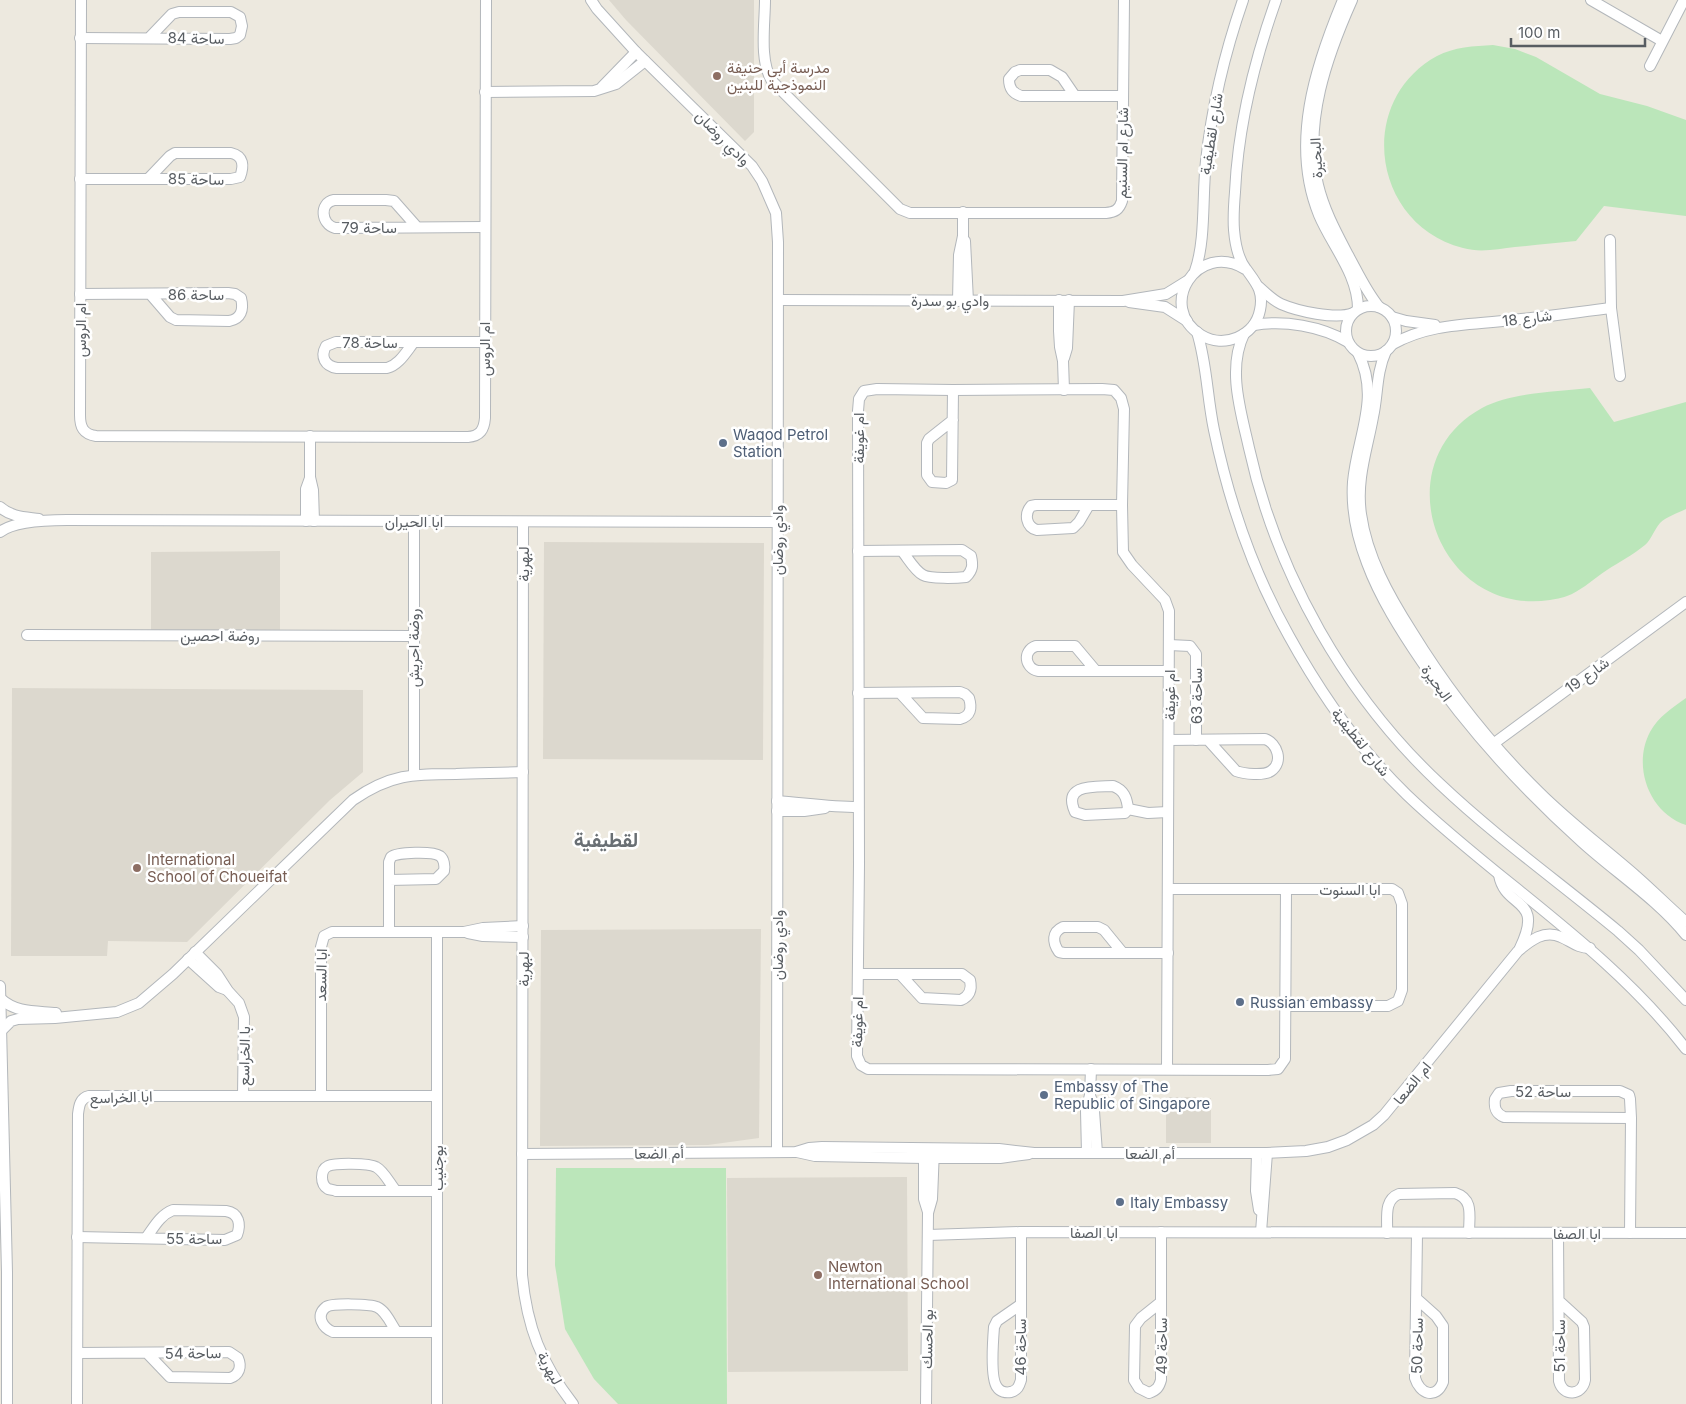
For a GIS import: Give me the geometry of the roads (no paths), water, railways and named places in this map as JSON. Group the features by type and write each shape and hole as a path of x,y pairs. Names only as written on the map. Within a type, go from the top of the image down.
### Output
{"street":[{"name":"ام الروس","path":"81,0 81,427 89,435 468,437 477,435 483,430 484,426 486,0"},
{"name":"وادي روضان","path":"591,0 636,52 752,166 762,181 776,213 778,242 777,1152"},
{"name":"شارع ام السنيم","path":"765,0 766,69 772,81 900,209 910,213 1115,212 1121,206 1122,201 1124,0"},
{"name":"شارع لقطيفية","path":"1195,271 1201,253 1210,126 1224,62 1243,0"},
{"name":"شارع لقطيفية","path":"1245,269 1238,252 1234,226 1236,169 1246,102 1258,50 1276,0"},
{"name":"البحيرة","path":"1343,0 1318,68 1313,114 1314,147 1316,177 1324,205 1333,234 1358,295 1356,311"},
{"name":"البحيرة","path":"1313,114 1324,73 1352,0"},
{"path":"1590,0 1662,41"},
{"path":"1650,66 1684,0"},
{"name":"ساحة 84","path":"80,38 149,38 236,38 240,35 242,23 240,17 231,12 178,12 172,14 149,38"},
{"path":"598,90 636,52"},
{"path":"485,92 586,92 598,90 616,84 645,61"},
{"path":"1075,96 1062,77 1050,70 1020,70 1015,72 1009,79 1011,90 1014,94 1021,96 1075,96 1123,96"},
{"name":"ساحة 85","path":"80,179 231,180 240,177 242,163 241,158 237,154 231,153 175,153 149,178"},
{"name":"ساحة 79","path":"417,227 394,201 334,200 326,204 324,210 326,222 329,226 335,228 484,227"},
{"path":"963,212 963,236 966,255 963,300"},
{"name":"البحيرة","path":"1333,234 1368,294 1379,307"},
{"path":"1610,240 1611,308 1620,376"},
{"path":"1254,324 1278,322 1326,332 1348,342 1358,353 1373,357 1390,348 1396,328 1392,317 1379,307 1372,306 1342,316 1330,316 1280,304 1259,287 1245,269 1233,263 1220,261 1207,264 1195,271 1187,281 1182,297 1187,321 1196,332 1216,341 1231,340 1244,334 1258,318 1261,303 1259,287"},
{"name":"وادي بو سدرة","path":"778,300 1123,300 1166,294 1187,281"},
{"name":"ساحة 86","path":"80,294 235,294 240,298 242,310 240,317 229,321 176,320 170,317 151,295"},
{"path":"1064,300 1067,348 1064,361 1064,390"},
{"name":"وادي بو سدرة","path":"1123,300 1165,307 1187,321"},
{"name":"شارع 18","path":"1390,348 1412,334 1444,326 1611,308"},
{"path":"1296,325 1299,309"},
{"path":"1348,342 1346,327 1356,311"},
{"path":"1326,332 1330,316"},
{"name":"شارع 18","path":"1392,317 1406,322 1444,326"},
{"name":"شارع لقطيفية","path":"1196,332 1202,350 1217,443 1236,514 1258,572 1289,636 1343,722 1390,778 1434,820 1590,948 1644,1000 1686,1049"},
{"name":"شارع لقطيفية","path":"1244,334 1238,349 1236,376 1245,430 1259,486 1280,546 1303,598 1334,655 1358,691 1403,747 1441,785 1618,931 1639,950 1686,1000"},
{"name":"ساحة 78","path":"414,342 397,363 387,368 330,367 323,357 326,346 336,342 414,342 484,342"},
{"name":"البحيرة","path":"1359,464 1374,415 1379,368 1390,348"},
{"name":"البحيرة","path":"1358,353 1365,370 1369,394 1359,464 1361,515 1379,581 1413,642 1491,745 1516,768 1550,807 1666,909 1686,922"},
{"name":"ام غويفة","path":"1167,1069 1169,611 1156,590 1126,559 1123,552 1124,409 1121,398 1117,392 1112,390 870,389 864,391 860,396 858,411 857,1056 864,1068 1090,1070 1278,1069 1285,1059 1286,889"},
{"path":"953,390 953,420 952,480 946,483 932,482 926,475 927,443 953,420"},
{"path":"310,436 310,477 313,490 310,521"},
{"path":"1089,506 1073,528 1037,530 1031,529 1028,524 1027,513 1031,506 1089,506 1122,506"},
{"name":"ابا الحيران","path":"0,507 14,515 50,520 777,522"},
{"name":"ابا الحيران","path":"0,532 5,528 50,520"},
{"name":"روضة احريش","path":"414,521 414,774"},
{"name":"لبهرية","path":"523,522 522,1276 525,1303 537,1344 548,1367 573,1404"},
{"path":"858,551 962,550 971,556 971,572 966,577 961,578 929,577 923,575 902,551"},
{"name":"شارع 19","path":"1491,745 1686,602"},
{"name":"روضة احصين","path":"27,635 413,636"},
{"name":"ساحة 63","path":"1169,645 1190,646 1196,654 1196,740"},
{"path":"1096,671 1075,646 1036,646 1032,647 1027,655 1029,667 1038,671 1096,671 1169,671"},
{"path":"858,693 900,692 960,692 969,698 969,714 960,719 928,719 920,715 900,692"},
{"name":"ساحة 63","path":"1169,740 1265,739 1271,741 1278,752 1275,767 1273,770 1265,773 1236,772 1208,740"},
{"path":"2,1030 11,1021 18,1019 82,1016 116,1012 128,1009 150,995 353,800 368,790 385,782 414,774 523,772"},
{"path":"1113,786 1123,792 1127,800 1128,809 1125,813 1120,814 1085,816 1075,812 1072,800 1075,793 1084,787 1113,786"},
{"path":"777,806 804,811 831,807 858,807"},
{"path":"1128,809 1148,813 1168,812"},
{"path":"389,880 436,879 444,871 443,860 440,856 433,853 395,854 389,862 389,880 389,932"},
{"name":"ام الضعا","path":"1499,874 1506,891 1523,906 1528,919 1527,933 1518,951"},
{"name":"ابا السنوت","path":"1168,889 1392,889 1398,893 1402,904 1402,990 1398,1001 1391,1005 1285,1006"},
{"name":"البحيرة","path":"1666,909 1686,935"},
{"path":"1122,952 1104,930 1098,927 1064,927 1058,929 1054,934 1053,940 1059,952 1064,953 1168,953"},
{"name":"ابا السعد","path":"320,1096 320,954 324,936 332,932 464,932 483,928 523,932"},
{"name":"بوجنيب","path":"437,932 437,1404"},
{"name":"ام الضعا","path":"1262,1154 1306,1151 1328,1147 1347,1140 1373,1125 1393,1106 1518,951 1532,939 1547,935 1561,936 1577,946 1590,948"},
{"name":"با الخراسع","path":"192,955 223,982 239,1003 244,1018 243,1096"},
{"path":"858,974 900,974 962,974 970,980 970,994 961,1000 926,1000 919,996 900,974"},
{"path":"0,986 7,1272 7,1404"},
{"path":"1,998 11,1007 21,1010 82,1016"},
{"path":"1090,1070 1090,1095 1094,1112 1092,1154"},
{"name":"ساحة 52","path":"1630,1118 1504,1117 1495,1109 1495,1099 1499,1093 1511,1091 1625,1092 1630,1099 1630,1118 1630,1234"},
{"name":"ابا الخراسع","path":"77,1404 78,1106 83,1098 89,1096 437,1096"},
{"name":"أم الضعا","path":"522,1154 796,1152 815,1156 929,1154 1000,1158 1034,1153 1262,1154"},
{"name":"بو الحسك","path":"926,1404 928,1213 932,1199 929,1154"},
{"path":"1261,1232 1261,1218 1256,1191 1262,1154"},
{"path":"396,1191 377,1167 370,1165 334,1164 327,1166 323,1170 321,1177 328,1189 336,1191 396,1191 437,1191"},
{"path":"1388,1233 1388,1206 1394,1196 1399,1194 1455,1193 1462,1195 1467,1200 1469,1233"},
{"name":"ساحة 55","path":"78,1237 146,1238 232,1238 237,1235 240,1228 236,1215 232,1212 173,1210 158,1221 146,1238"},
{"name":"ابا الصفا","path":"928,1235 1021,1232 1686,1233"},
{"name":"ساحة 46","path":"1020,1305 998,1321 994,1327 994,1381 999,1390 1004,1392 1015,1390 1021,1380 1021,1232"},
{"name":"ساحة 49","path":"1161,1232 1162,1380 1155,1391 1149,1393 1139,1388 1134,1380 1135,1326 1141,1318 1161,1302"},
{"name":"ساحة 50","path":"1417,1233 1418,1299 1415,1378 1418,1387 1430,1393 1439,1390 1444,1382 1443,1326 1436,1316 1418,1299"},
{"name":"ساحة 51","path":"1558,1233 1559,1381 1561,1388 1565,1391 1575,1392 1580,1390 1585,1384 1584,1327 1582,1322 1559,1301"},
{"path":"396,1331 382,1310 372,1305 332,1305 322,1312 323,1326 326,1330 333,1332 436,1332"},
{"name":"ساحة 54","path":"78,1353 229,1352 238,1358 240,1369 236,1375 230,1378 174,1378 166,1374 147,1353"}],"place":[{"name":"مدرسة أبي حنيفة النموذجية للبنين","path":"717,76"},
{"name":"Waqod Petrol Station","path":"723,443"},
{"name":"International School of Choueifat","path":"137,868"},
{"name":"Russian embassy","path":"1240,1002"},
{"name":"Embassy of The Republic of Singapore","path":"1044,1095"},
{"name":"Italy Embassy","path":"1120,1202"},
{"name":"Newton International School","path":"818,1275"}],"district":[{"name":"لقطيفية","path":"606,840"}]}
